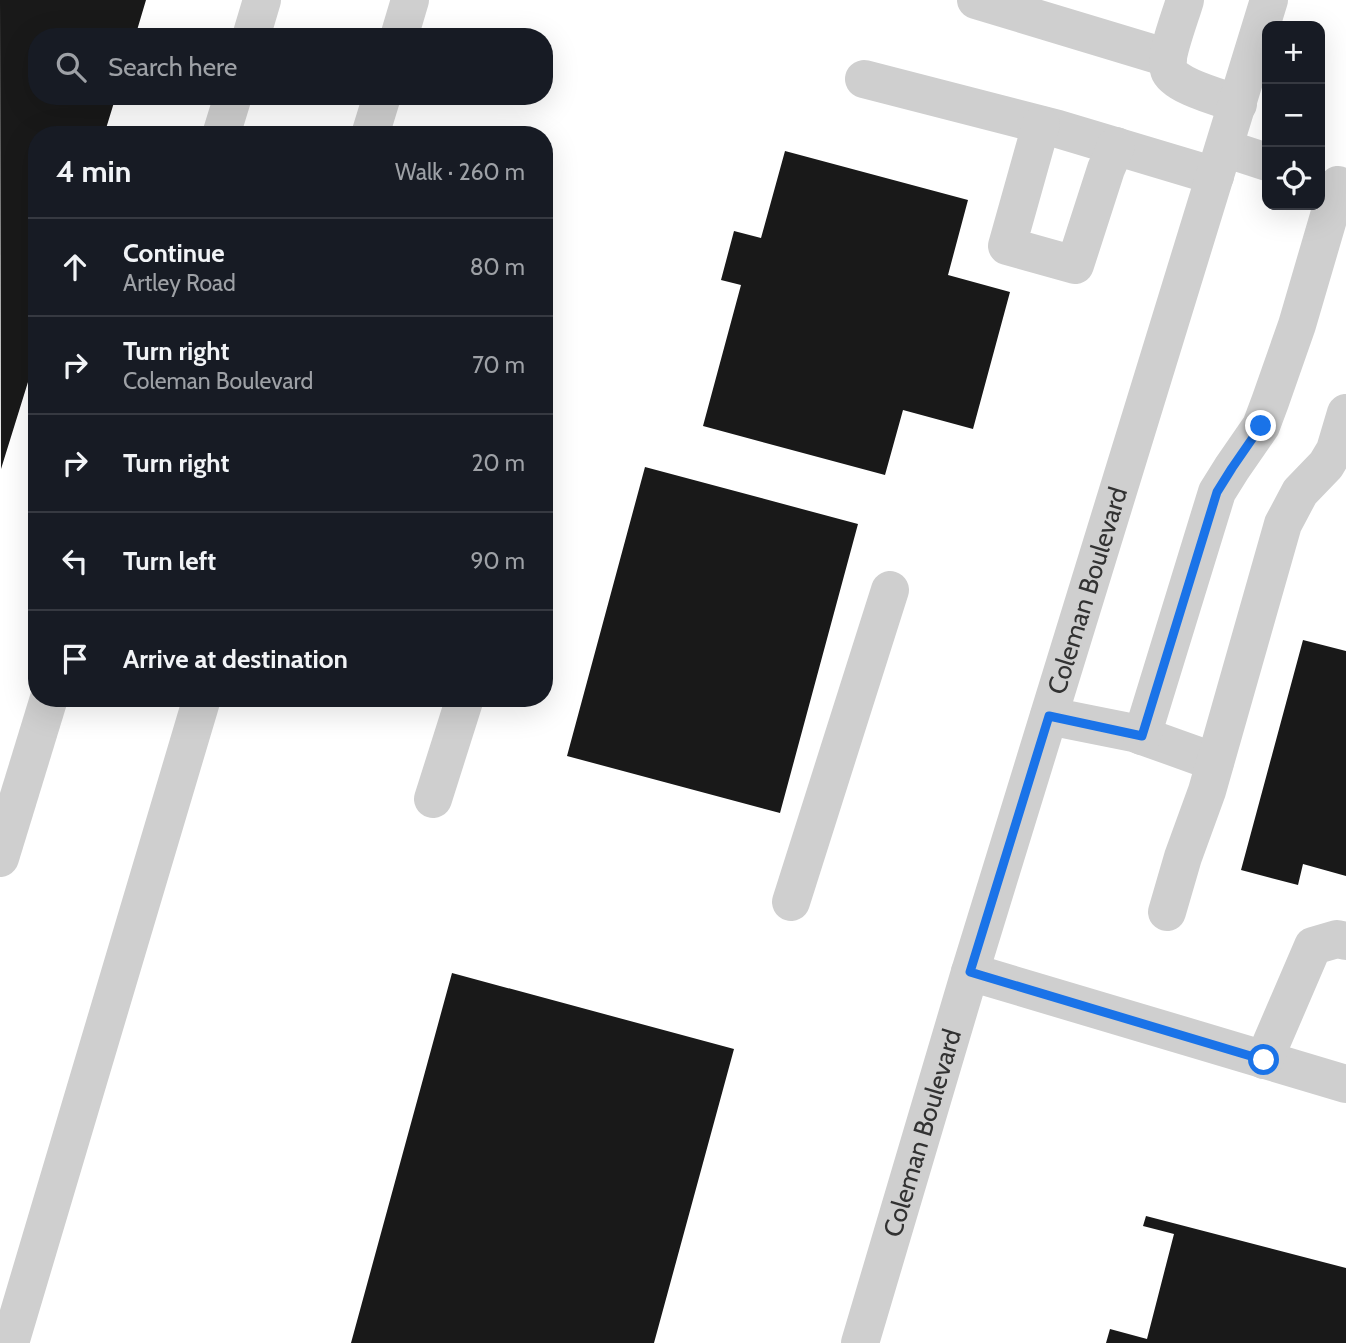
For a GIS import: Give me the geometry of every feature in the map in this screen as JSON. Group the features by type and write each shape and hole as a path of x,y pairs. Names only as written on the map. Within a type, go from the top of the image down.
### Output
{"street":[{"path":"254,28 262,0"},
{"path":"402,28 410,0"},
{"path":"976,0 1173,70 1238,104"},
{"path":"1173,70 1185,0"},
{"name":"Coleman Boulevard","path":"860,1343 970,972 1238,104 1267,1"},
{"path":"864,79 1116,146 1219,162 1262,162"},
{"path":"224,126 230,105"},
{"path":"373,126 379,105"},
{"path":"1041,125 1007,246 1041,256 1075,265 1116,146"},
{"path":"1142,736 1217,492 1261,426 1297,325 1335,184"},
{"path":"1167,912 1207,791 1283,524 1300,492 1326,465 1335,450 1346,413"},
{"path":"791,902 890,590"},
{"path":"0,859 46,707"},
{"path":"10,1343 199,707"},
{"path":"433,799 462,707"},
{"path":"1049,716 1142,736 1215,762"},
{"path":"1264,1060 1313,946 1337,939 1346,942"},
{"path":"970,972 1346,1084"}],"building":[{"path":"0,0 146,0 138,28 28,28 28,105 113,105 107,126 28,126 28,382 1,469"},
{"path":"785,151 968,200 948,275 1010,292 973,429 903,410 885,475 703,426 741,285 721,280 734,231 761,238"},
{"path":"645,467 858,524 780,813 567,756"},
{"path":"1303,640 1346,651 1346,876 1303,864 1298,885 1241,870"},
{"path":"452,973 734,1049 654,1343 351,1343"},
{"path":"1146,1216 1346,1268 1346,1343 1106,1343 1110,1329 1147,1339 1174,1234 1143,1226"}],"route":[{"path":"1261,426 1217,492 1142,736 1049,716 970,972 1264,1060"}]}
